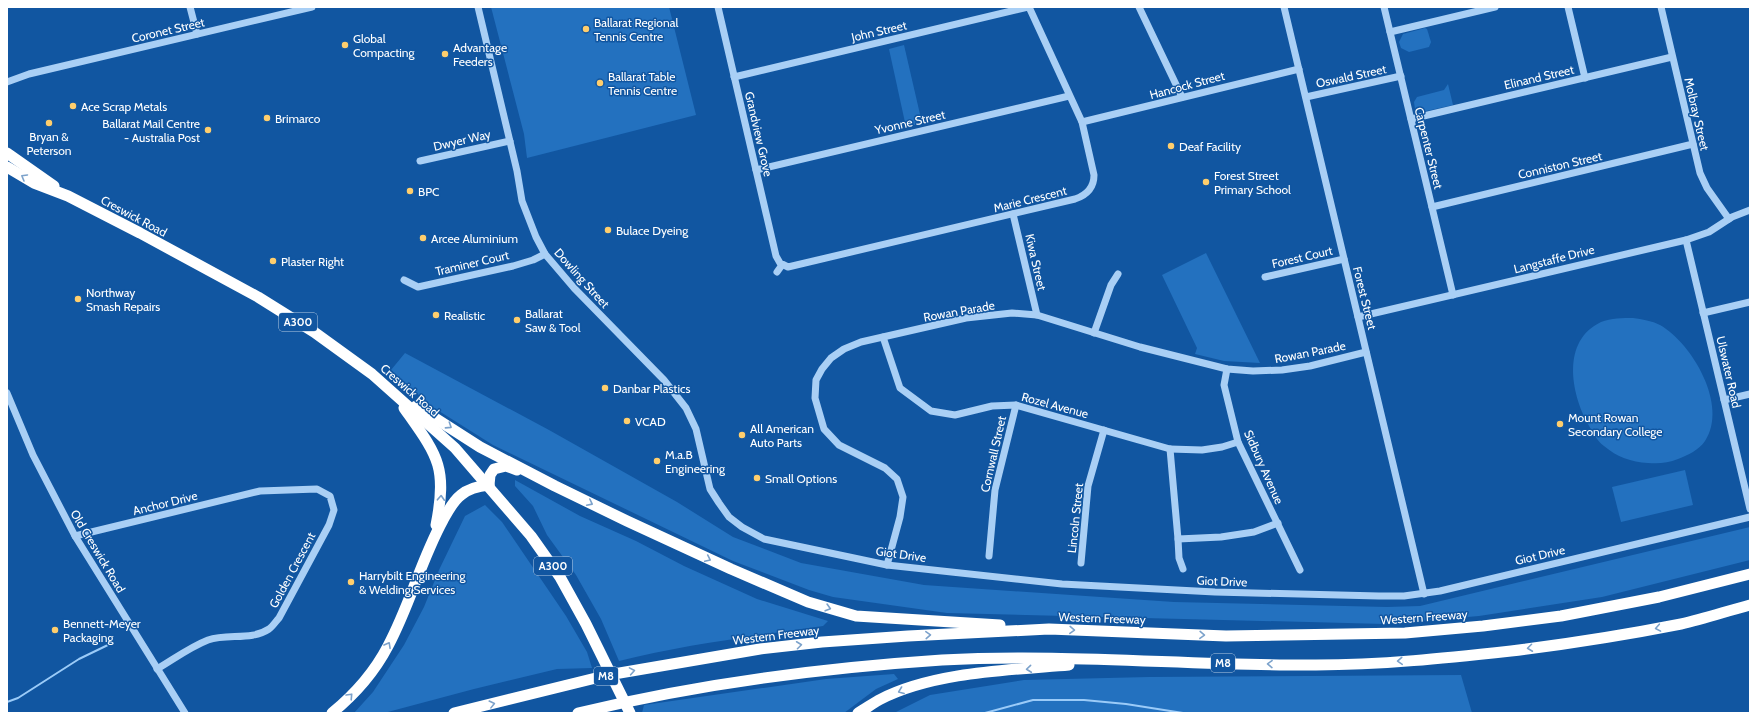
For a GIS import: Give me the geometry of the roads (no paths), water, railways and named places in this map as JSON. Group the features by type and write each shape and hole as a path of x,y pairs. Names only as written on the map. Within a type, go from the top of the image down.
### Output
{"highway":[{"name":"Creswick Road","path":"7,153 68,196"},
{"name":"Creswick Road","path":"7,167 34,183 68,196 140,233 258,297 314,332 372,374 392,391 455,448 489,485 531,536 560,577 603,656 630,713"},
{"path":"392,391 480,447 555,486 731,569 814,604 856,616 1049,629"},
{"path":"392,391 431,445 438,461 442,499 434,536"},
{"path":"332,713 342,705 367,678 388,647 434,536 450,507 461,495 475,487 489,485 491,472 500,467 506,466 555,486"},
{"name":"Western Freeway","path":"454,713 608,675 760,649 822,642 900,636 1049,629 1226,636 1303,636 1406,633 1483,626 1561,616 1659,597 1750,574"},
{"name":"M8","path":"578,713 693,688 826,670 943,660 1034,658 1317,665 1460,657 1602,638 1683,623 1750,605"},
{"path":"1683,623 1750,610"},
{"path":"858,713 880,700 917,685 957,676 1123,660"}],"street":[{"path":"190,7 197,34"},
{"name":"Coronet Street","path":"7,82 30,74 312,7"},
{"name":"Dowling Street","path":"478,7 510,141 522,201 545,254 574,288 664,380 686,408 696,429 710,489"},
{"name":"Grandview Grove","path":"718,7 776,256 782,265"},
{"name":"John Street","path":"734,77 1029,7"},
{"name":"Marie Crescent","path":"782,265 786,267 795,266 1014,214 1078,198 1090,190 1093,184 1094,175 1082,122 1029,7"},
{"path":"1139,7 1182,97"},
{"name":"Forest Street","path":"1284,7 1424,594"},
{"name":"Carpenter Street","path":"1384,7 1452,295"},
{"path":"1390,32 1477,9 1495,7"},
{"path":"1568,7 1585,78"},
{"name":"Molbray Street","path":"1660,7 1699,169 1704,184 1729,219"},
{"name":"Elinand Street","path":"1411,119 1672,57"},
{"name":"Hancock Street","path":"1082,122 1165,103 1182,97 1298,69"},
{"name":"Coronet Street","path":"7,77 30,74"},
{"name":"Oswald Street","path":"1306,97 1401,76"},
{"name":"Yvonne Street","path":"756,170 1069,96"},
{"name":"Dwyer Way","path":"420,161 510,141"},
{"name":"Conniston Street","path":"1432,207 1693,144"},
{"name":"Langstaffe Drive","path":"1358,317 1686,240 1709,232 1729,219 1750,210"},
{"name":"Kiwa Street","path":"1014,214 1037,315"},
{"name":"Ulswater Road","path":"1686,240 1750,509"},
{"name":"Traminer Court","path":"404,280 418,287 513,266 533,260 545,254"},
{"name":"Forest Court","path":"1265,277 1344,258"},
{"path":"777,272 782,265"},
{"path":"1094,333 1111,285 1118,274"},
{"path":"1703,313 1750,302"},
{"name":"Rowan Parade","path":"887,565 900,517 903,497 897,479 885,468 839,445 824,429 815,398 816,380 822,369 831,358 844,349 861,342 966,318 1012,313 1037,315 1094,333 1227,369 1253,371 1282,370 1310,366 1366,352"},
{"name":"Rozel Avenue","path":"883,337 900,388 931,411 955,414 992,406 1016,405 1170,449 1202,450 1222,447 1238,442"},
{"name":"Sidbury Avenue","path":"1227,369 1224,385 1238,442 1300,570"},
{"name":"Old Creswick Road","path":"7,393 33,455 75,536 184,713"},
{"path":"1724,400 1750,394"},
{"name":"Cornwall Street","path":"989,556 995,490 1016,405"},
{"name":"Lincoln Street","path":"1081,563 1088,486 1104,430"},
{"path":"1170,449 1179,558 1183,569"},
{"name":"Golden Crescent","path":"157,669 193,647 208,640 221,636 254,635 269,628 280,618 329,525 334,510 330,496 317,489 260,491"},
{"name":"Giot Drive","path":"710,489 718,504 729,517 742,527 764,539 887,565 1062,584 1215,592 1379,596 1424,594 1750,517"},
{"name":"Anchor Drive","path":"75,536 260,491"},
{"path":"1178,539 1221,537 1254,532 1278,523"}],"waterway":[{"path":"7,702 18,698 79,659 112,643"},
{"path":"985,713 1033,700 1084,700 1126,704 1183,713"}],"place":[{"name":"Ballarat Regional Tennis Centre","path":"586,29"},
{"name":"Global Compacting","path":"345,45"},
{"name":"Advantage Feeders","path":"445,54"},
{"name":"Ballarat Table Tennis Centre","path":"600,83"},
{"name":"Ace Scrap Metals","path":"73,106"},
{"name":"Brimarco","path":"267,118"},
{"name":"Bryan & Peterson","path":"49,123"},
{"name":"Ballarat Mail Centre - Australia Post","path":"208,130"},
{"name":"Deaf Facility","path":"1171,146"},
{"name":"Forest Street Primary School","path":"1206,182"},
{"name":"BPC","path":"410,191"},
{"name":"Bulace Dyeing","path":"608,230"},
{"name":"Arcee Aluminium","path":"423,238"},
{"name":"Plaster Right","path":"273,261"},
{"name":"Northway Smash Repairs","path":"78,299"},
{"name":"Realistic","path":"436,315"},
{"name":"Ballarat Saw & Tool","path":"517,320"},
{"name":"Danbar Plastics","path":"605,388"},
{"name":"VCAD","path":"627,421"},
{"name":"Mount Rowan Secondary College","path":"1560,424"},
{"name":"All American Auto Parts","path":"742,435"},
{"name":"M.a.B Engineering","path":"657,461"},
{"name":"Small Options","path":"757,478"},
{"name":"Harrybilt Engineering & Welding Services","path":"351,582"},
{"name":"Bennett-Meyer Packaging","path":"55,630"}]}
